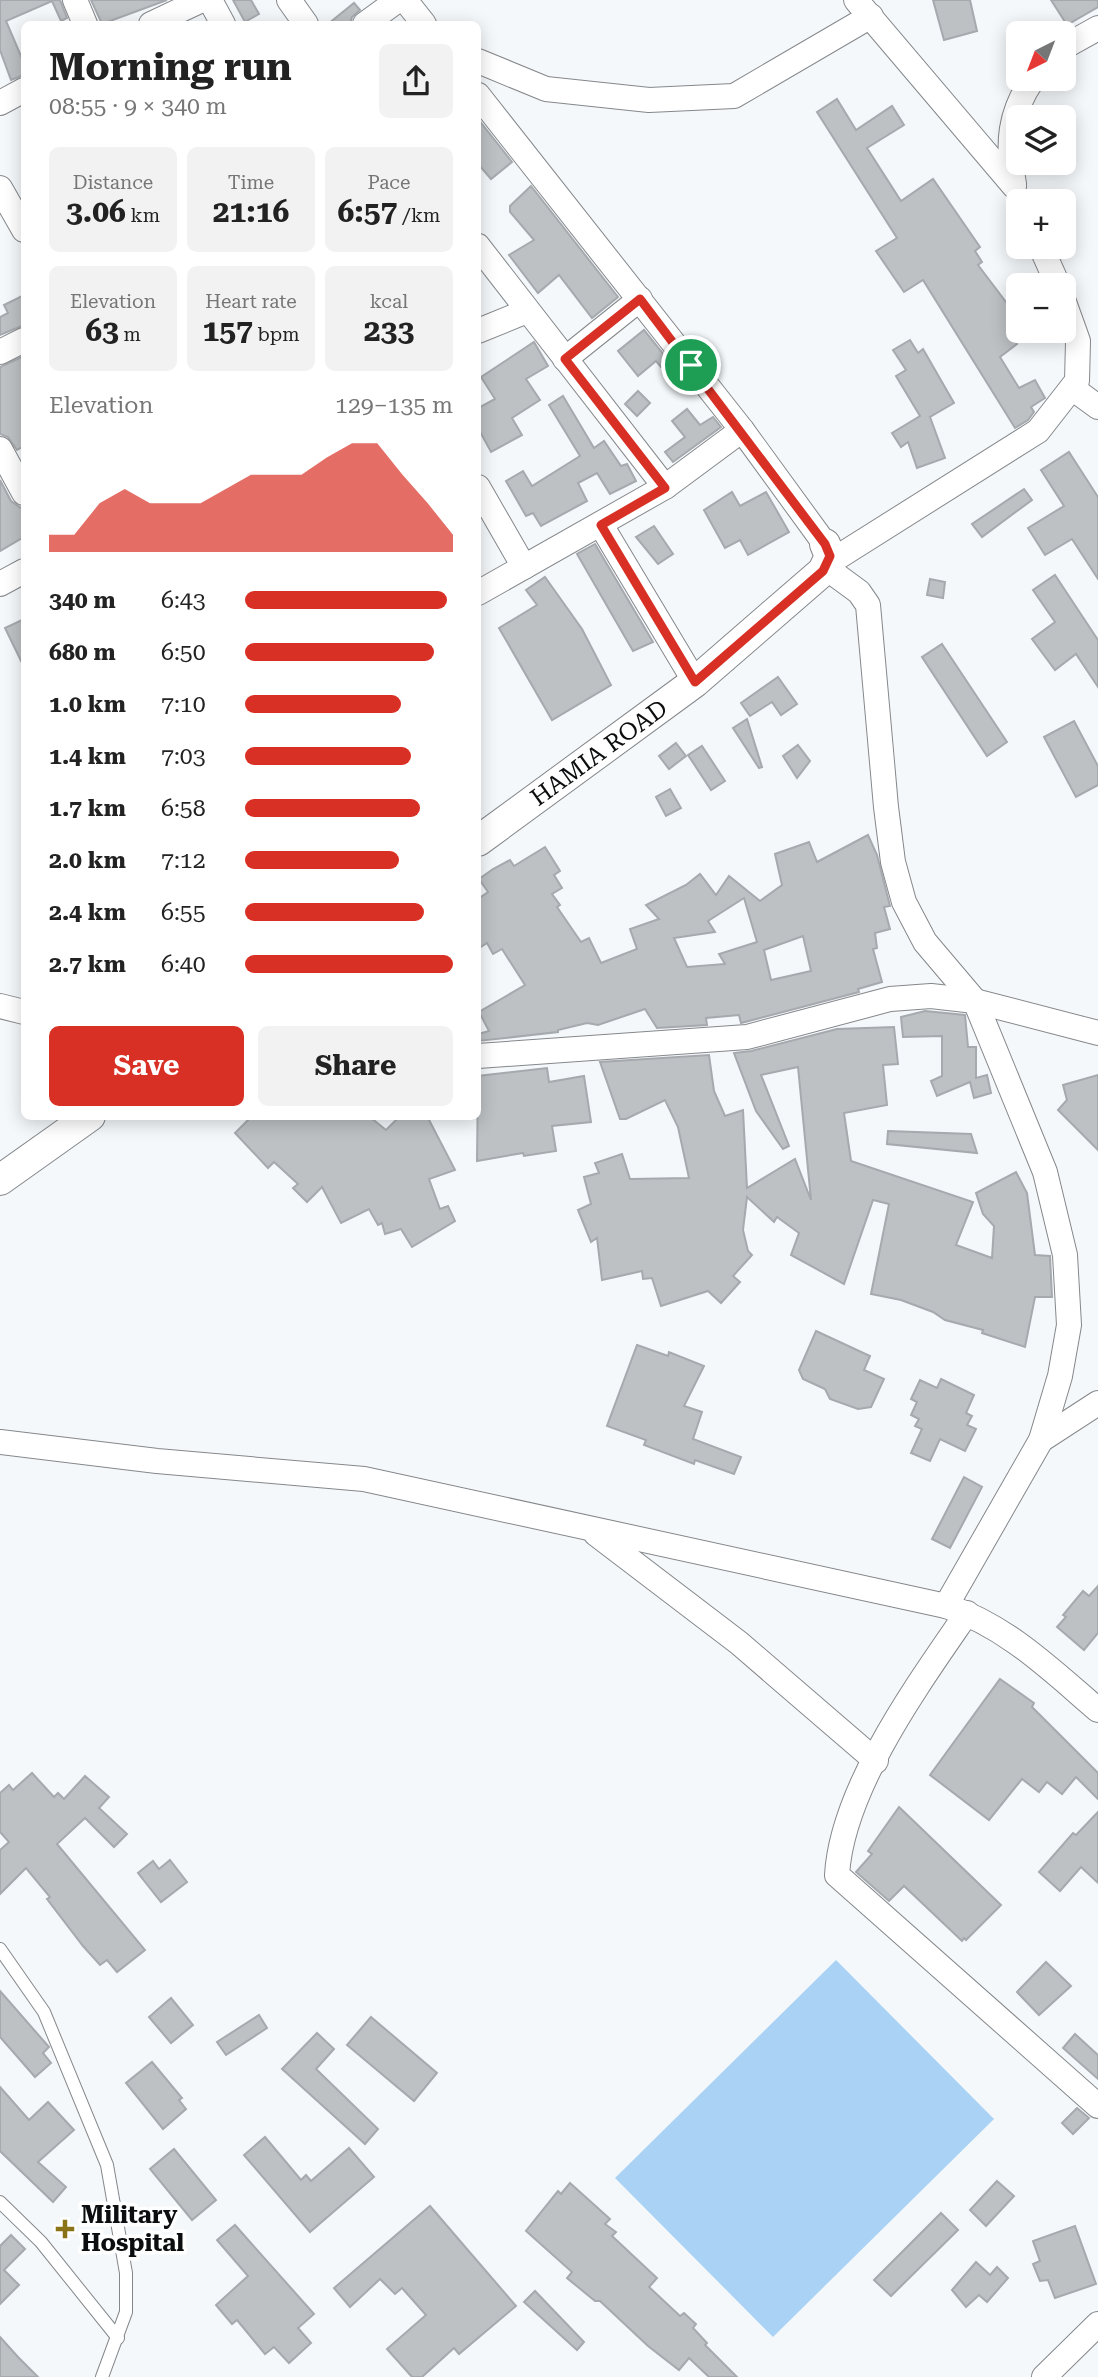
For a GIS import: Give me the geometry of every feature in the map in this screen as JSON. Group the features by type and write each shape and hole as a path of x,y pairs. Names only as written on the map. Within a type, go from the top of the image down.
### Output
{"street":[{"path":"75,0 84,21"},
{"path":"156,21 202,0"},
{"path":"210,0 221,21"},
{"path":"289,0 304,21"},
{"path":"369,21 398,0"},
{"path":"405,0 422,21"},
{"path":"481,62 546,89 649,100 734,96 863,8 1013,189"},
{"path":"1076,40 1098,28"},
{"path":"1016,189 1008,149 1021,98 1025,91"},
{"path":"0,103 21,92"},
{"path":"481,99 742,430 826,558 868,605 886,807 893,862 904,902 925,942 975,1001 1045,1172 1065,1255 1069,1325 1060,1376 1041,1440 957,1609 876,1761 838,1850 837,1875 1098,2106"},
{"path":"0,188 21,225"},
{"path":"481,250 665,488"},
{"path":"565,359 640,299"},
{"path":"481,330 527,311"},
{"path":"1076,318 1098,331"},
{"path":"826,558 1038,431 1077,380 1076,335"},
{"path":"0,352 21,342"},
{"path":"1072,388 1098,407"},
{"path":"481,591 665,488 742,430"},
{"path":"0,449 21,488"},
{"path":"481,492 524,567"},
{"path":"601,525 695,682"},
{"name":"HAMIA ROAD","path":"481,839 695,682 826,558"},
{"path":"0,583 21,572"},
{"path":"481,1056 747,1037 890,999 932,996 975,1001 1098,1033"},
{"path":"0,1006 21,1011"},
{"path":"7,1173 84,1120"},
{"path":"1041,1440 1098,1403"},
{"path":"0,1442 157,1461 364,1479 957,1609 1013,1638 1098,1710"},
{"path":"592,1530 739,1643 876,1761"},
{"path":"1044,2377 1098,2324"}],"lane":[{"path":"0,1949 44,2012 107,2165 126,2273 126,2312 102,2377"},
{"path":"0,2202 41,2242 118,2338"}],"shaded area":[{"path":"836,1960 994,2119 773,2337 615,2178"}],"building":[{"path":"0,0 60,0 67,18 61,21 52,1 6,21 21,56 21,76 11,80 0,50"},
{"path":"91,0 167,0 110,21 101,21"},
{"path":"233,0 251,0 259,14 244,21"},
{"path":"933,0 970,0 977,31 944,40"},
{"path":"1051,0 1098,0 1098,7 1074,21 1064,21"},
{"path":"354,3 360,10 351,21 332,21"},
{"path":"837,99 856,130 892,106 904,125 867,148 901,201 933,179 980,247 975,251 982,262 978,265 1006,302 1006,343 1017,344 1000,357 1019,388 1035,380 1045,398 1031,407 1034,412 1028,420 1015,428 923,280 904,292 876,251 897,238 817,112"},
{"path":"481,123 512,162 491,179 481,167"},
{"path":"531,186 618,297 592,318 559,275 538,293 509,255 534,240 510,212 510,206"},
{"path":"21,296 21,326 0,335 0,317 8,313 4,305"},
{"path":"644,330 669,361 661,367 656,361 638,376 618,351"},
{"path":"910,340 918,353 923,349 954,403 930,417 945,458 917,468 908,442 901,447 892,433 920,416 896,376 906,370 893,350"},
{"path":"534,342 548,366 526,379 540,400 512,418 522,435 491,452 481,434 481,406 495,399 481,377"},
{"path":"21,357 21,448 17,450 8,437 0,434 0,367"},
{"path":"638,391 650,403 637,416 625,404"},
{"path":"563,396 594,448 604,441 621,466 627,464 636,481 610,494 597,473 578,483 587,501 541,526 533,513 526,516 506,481 523,471 532,486 580,456 549,405"},
{"path":"687,409 700,425 713,417 721,427 673,462 665,452 685,437 672,421"},
{"path":"1069,452 1098,497 1098,579 1072,539 1045,555 1028,528 1064,506 1041,470"},
{"path":"0,480 11,501 21,508 21,539 0,551"},
{"path":"1024,489 1032,500 982,537 972,524"},
{"path":"732,492 740,506 766,492 789,532 748,555 740,540 725,548 704,510"},
{"path":"654,526 673,554 658,564 636,537"},
{"path":"595,544 653,642 633,651 577,554"},
{"path":"1055,575 1098,640 1098,687 1076,654 1055,670 1032,639 1055,622 1033,590"},
{"path":"545,577 582,629 611,685 552,720 499,628 537,605 526,590"},
{"path":"930,579 945,582 943,598 927,595"},
{"path":"21,620 21,661 5,628"},
{"path":"942,644 1007,742 987,756 922,657"},
{"path":"778,677 797,704 781,715 772,702 750,716 741,703"},
{"path":"747,719 762,767 759,768 733,728"},
{"path":"1074,721 1098,766 1098,785 1076,797 1044,737"},
{"path":"676,743 686,756 669,769 659,756"},
{"path":"798,745 810,761 797,778 783,756"},
{"path":"702,746 725,781 711,790 688,755"},
{"path":"670,789 681,808 666,816 656,797"},
{"path":"868,835 877,855 890,906 884,907 890,929 875,933 877,948 873,949 882,982 858,989 859,992 741,1023 739,1015 706,1018 707,1025 657,1028 645,1009 598,1025 587,1023 558,1032 481,1041 481,1033 489,1031 481,1011 525,985 502,949 493,954 487,943 481,947 481,897 488,892 481,878 493,869 510,860 514,866 545,847 560,871 554,875 562,888 552,894 560,905 557,907 581,942 589,938 601,963 637,949 630,929 659,919 646,905 686,885 700,874 716,895 729,876 760,901 782,885 775,854 809,842 817,862","holes":["744,898 757,942 719,954 725,964 687,967 674,938 715,932 708,921","803,936 811,971 771,980 764,950"]},
{"path":"925,1011 965,1015 968,1047 976,1047 976,1078 987,1075 991,1093 974,1098 970,1082 937,1096 931,1081 942,1076 942,1036 903,1037 901,1017"},
{"path":"894,1027 898,1064 883,1065 887,1105 844,1113 851,1161 973,1202 956,1245 992,1258 994,1226 983,1214 976,1193 1016,1172 1027,1193 1035,1255 1050,1256 1052,1297 1035,1297 1025,1347 982,1333 983,1330 945,1320 933,1312 901,1300 871,1294 889,1204 873,1200 844,1284 791,1255 799,1233 777,1217 774,1222 747,1197 743,1230 748,1251 752,1255 733,1276 740,1282 721,1303 708,1291 661,1306 652,1278 643,1279 642,1271 602,1280 597,1238 591,1242 578,1210 591,1204 584,1177 599,1173 595,1163 622,1154 630,1179 689,1178 678,1127 665,1100 626,1119 620,1119 600,1062 709,1055 714,1091 725,1116 743,1110 747,1188 795,1159 811,1200 798,1067 761,1075 789,1146 783,1149 756,1111 734,1053 837,1029"},
{"path":"547,1068 549,1082 584,1076 591,1122 552,1126 556,1151 524,1156 523,1153 477,1161 481,1076"},
{"path":"1098,1075 1098,1150 1058,1110 1067,1100 1063,1085"},
{"path":"248,1120 374,1120 386,1130 396,1120 429,1120 455,1170 429,1179 440,1209 448,1206 455,1221 412,1247 401,1229 385,1234 382,1223 378,1225 369,1209 341,1223 322,1187 307,1202 293,1188 298,1184 274,1162 268,1168 235,1133"},
{"path":"888,1131 971,1134 977,1153 887,1144"},
{"path":"816,1331 870,1356 864,1370 884,1379 871,1407 858,1409 830,1399 825,1389 803,1379 799,1370"},
{"path":"637,1345 668,1356 669,1352 704,1366 684,1406 702,1412 693,1439 741,1457 734,1474 695,1460 694,1464 644,1445 646,1440 607,1426"},
{"path":"941,1379 974,1395 966,1413 972,1416 967,1425 976,1429 965,1451 940,1439 930,1461 911,1453 922,1429 915,1426 919,1419 911,1415 917,1402 911,1399 920,1380 937,1388"},
{"path":"964,1477 982,1487 950,1548 932,1539"},
{"path":"1098,1586 1098,1633 1084,1650 1057,1627 1066,1617 1063,1615 1083,1591 1089,1596"},
{"path":"1000,1679 1034,1703 1032,1707 1098,1773 1098,1799 1076,1777 1062,1794 1047,1782 1039,1792 1022,1779 989,1820 930,1775"},
{"path":"32,1773 54,1797 58,1793 64,1799 85,1776 109,1797 99,1808 127,1834 114,1847 85,1818 57,1844 145,1950 117,1972 107,1960 100,1965 83,1946 47,1899 50,1897 26,1868 0,1894 0,1850 9,1842 0,1832 0,1793 9,1785 13,1790"},
{"path":"899,1807 1001,1905 966,1940 964,1938 962,1941 904,1886 889,1901 856,1872 872,1854 868,1851"},
{"path":"1098,1812 1098,1883 1081,1867 1060,1891 1039,1872 1073,1833 1076,1835"},
{"path":"170,1860 187,1882 161,1902 138,1873 153,1861 159,1869"},
{"path":"1046,1962 1071,1986 1039,2015 1017,1992"},
{"path":"0,1991 49,2047 43,2053 51,2063 35,2077 0,2037"},
{"path":"171,1998 193,2025 171,2043 149,2017"},
{"path":"259,2015 267,2028 226,2055 217,2042"},
{"path":"371,2017 437,2073 414,2101 347,2045"},
{"path":"317,2033 334,2049 316,2069 378,2129 365,2144 282,2069"},
{"path":"1075,2034 1098,2055 1098,2079 1063,2048"},
{"path":"152,2062 182,2098 179,2100 186,2109 163,2129 126,2083"},
{"path":"0,2087 29,2120 48,2102 74,2130 38,2162 66,2187 53,2202 0,2151"},
{"path":"1077,2108 1089,2118 1073,2134 1062,2123"},
{"path":"265,2137 301,2180 306,2175 311,2181 349,2148 374,2177 310,2232 244,2155"},
{"path":"174,2149 216,2200 192,2220 150,2169"},
{"path":"997,2181 1014,2196 986,2226 970,2210"},
{"path":"570,2183 610,2219 605,2224 616,2232 612,2236 657,2278 649,2287 680,2316 684,2313 696,2324 693,2328 707,2343 705,2345 737,2377 709,2377 689,2358 679,2370 648,2346 600,2301 595,2301 567,2278 572,2272 526,2231 558,2191 561,2194"},
{"path":"430,2206 516,2306 459,2354 454,2348 422,2377 412,2377 387,2349 426,2315 402,2288 395,2294 380,2279 350,2307 334,2288"},
{"path":"941,2213 958,2230 891,2296 874,2280"},
{"path":"235,2225 314,2314 298,2328 311,2343 289,2363 274,2347 265,2354 237,2320 232,2324 216,2305 248,2276 217,2240"},
{"path":"1075,2226 1096,2284 1055,2298 1048,2280 1040,2281 1033,2264 1040,2261 1033,2241"},
{"path":"11,2235 25,2249 4,2270 19,2285 0,2304 0,2246"},
{"path":"976,2262 990,2275 997,2267 1008,2278 987,2302 979,2295 966,2307 952,2290"},
{"path":"535,2291 584,2342 577,2350 524,2302"},
{"path":"0,2337 18,2357 38,2377 0,2377"}],"place":[{"name":"Military Hospital","path":"65,2229"}],"route":[{"path":"640,299 691,365 825,544 830,556 823,571 695,682 601,525 665,488 565,359 640,299"}]}
